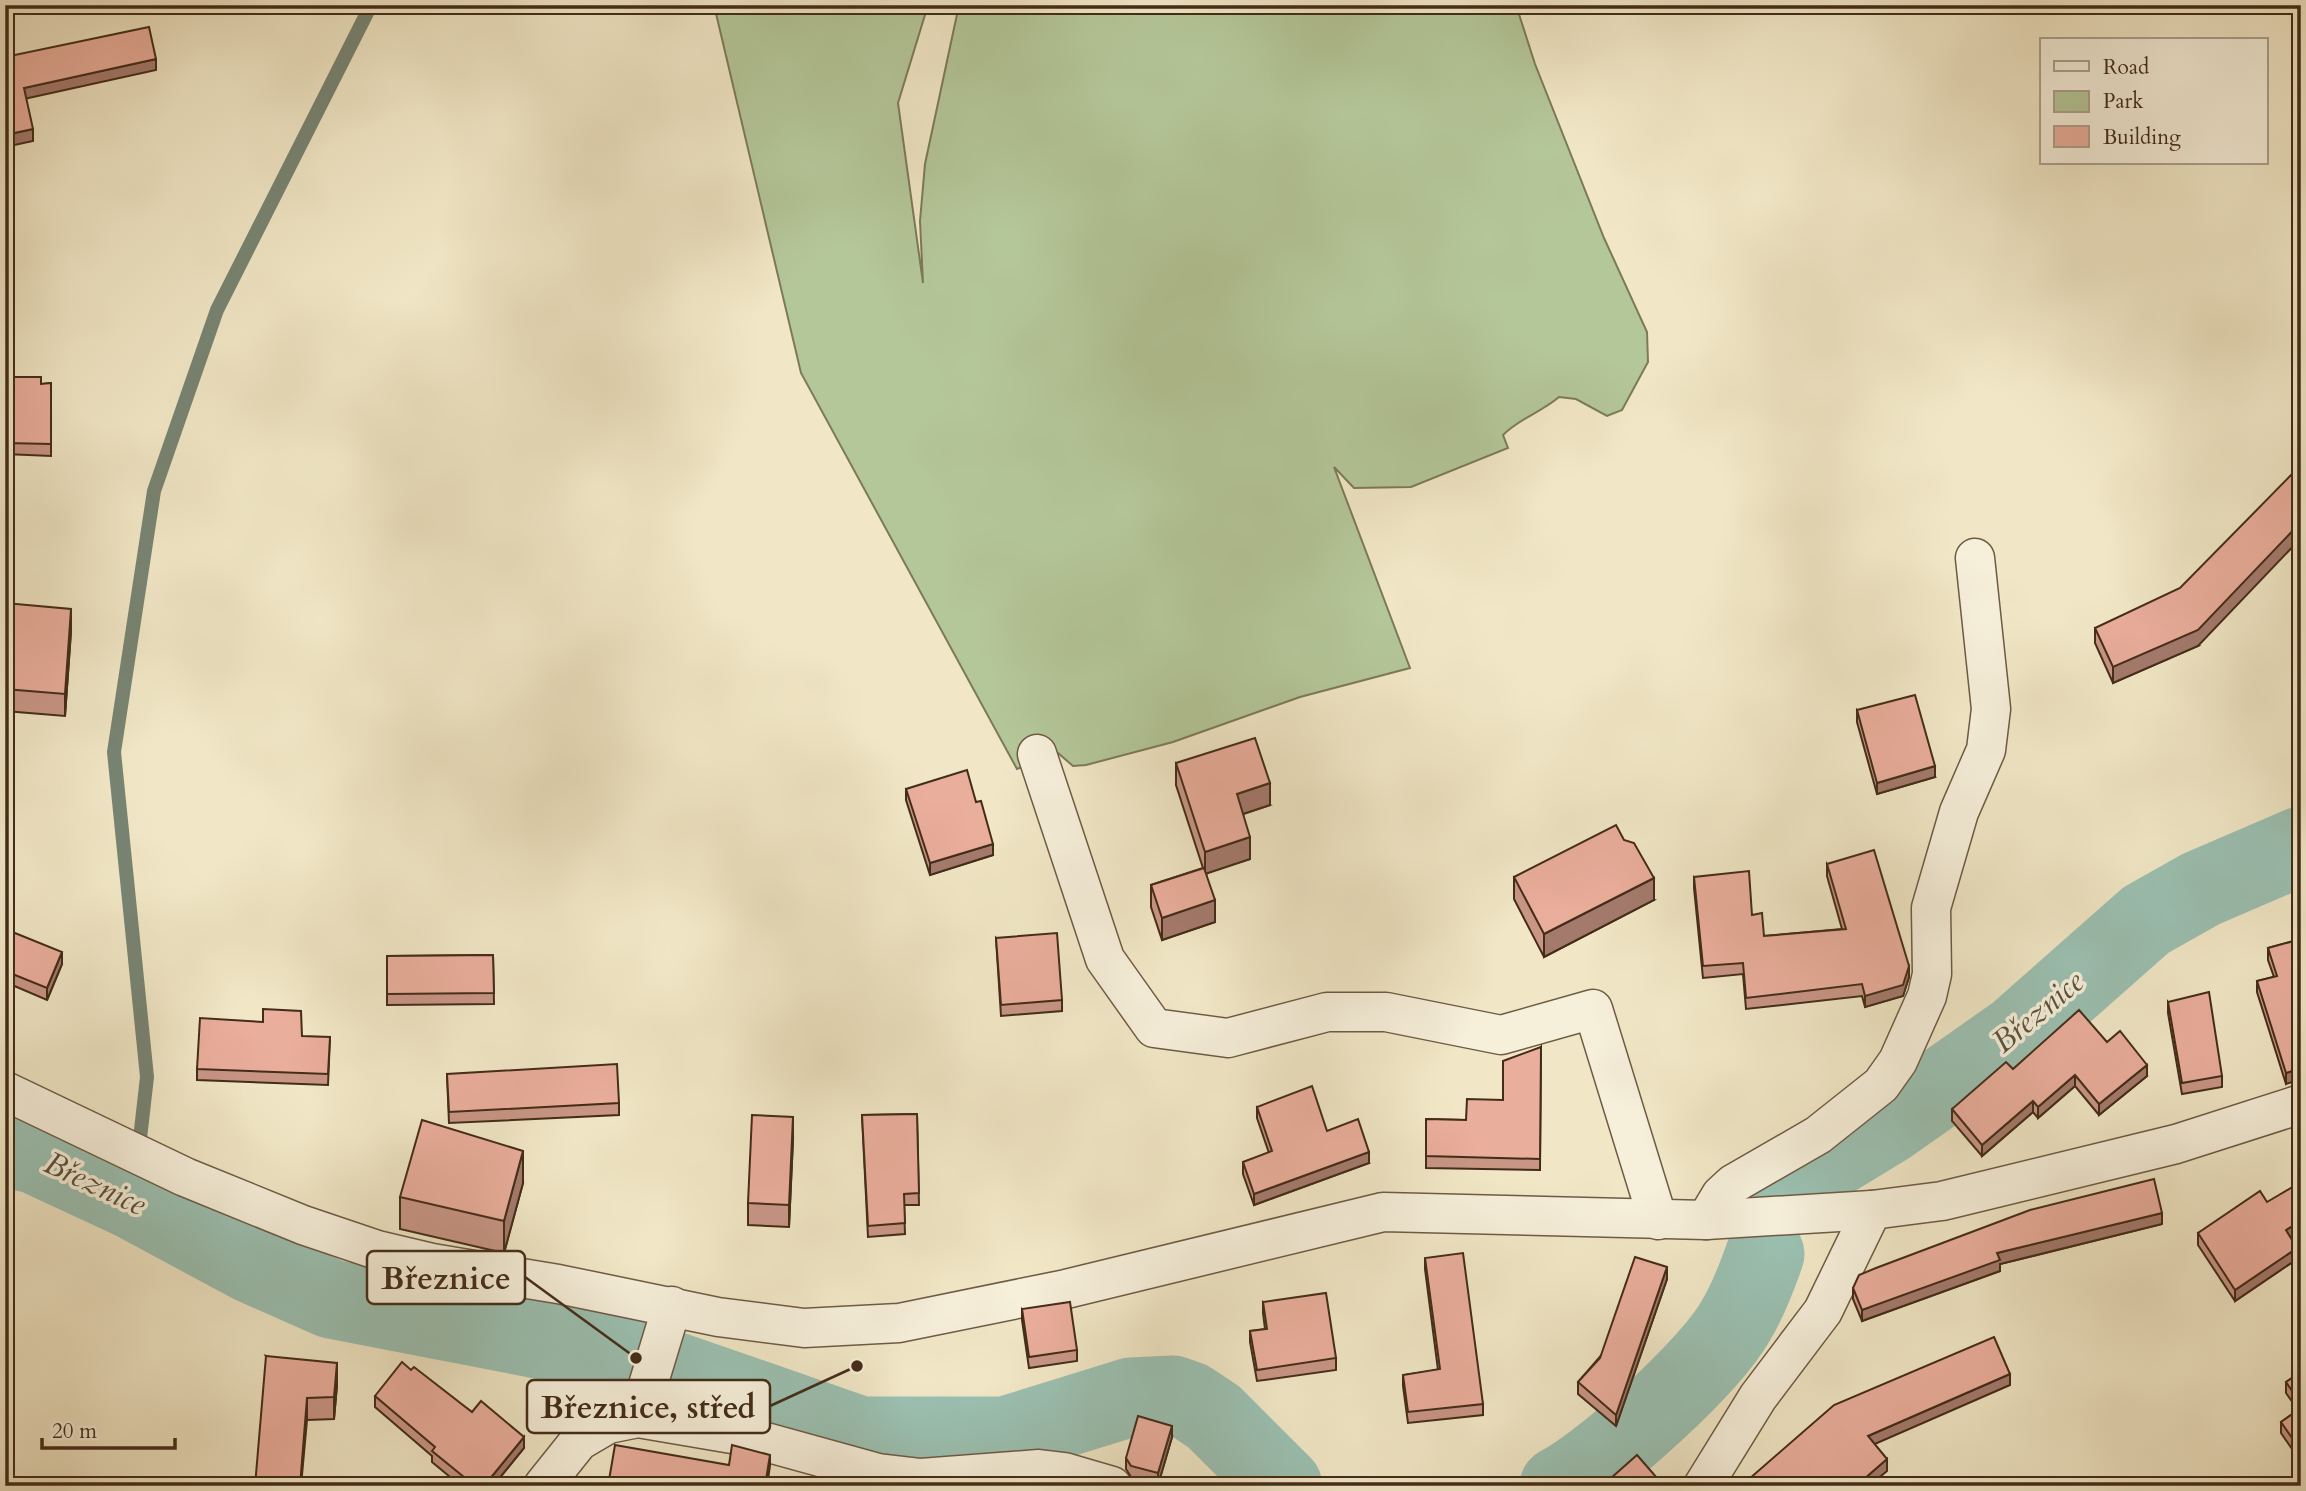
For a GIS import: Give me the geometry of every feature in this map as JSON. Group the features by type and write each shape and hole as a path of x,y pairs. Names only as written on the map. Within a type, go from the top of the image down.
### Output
{"street":[{"path":"1706,1220 1721,1195 1733,1184 1818,1135 1881,1085 1898,1061 1920,1016 1932,974 1931,908 1959,812 1986,750 1990,731 1992,709 1975,558"},
{"path":"1037,754 1105,959 1154,1028 1228,1038 1327,1012 1386,1012 1501,1035 1593,1009 1658,1220"},
{"path":"5,1091 185,1177 303,1225 394,1254 667,1322 718,1317 804,1328 899,1323 1066,1289 1384,1212 1706,1220 1872,1210 1942,1200 2176,1144 2301,1104"},
{"path":"1703,1486 1758,1397 1823,1311 1872,1210"},
{"path":"543,1486 579,1441 642,1403 667,1322"},
{"path":"642,1403 744,1436 878,1474 920,1478 1039,1469 1064,1472 1112,1486"}],"green space":[{"path":"714,5 928,5 898,103 923,283 920,221 925,164 959,5 1516,5 1535,64 1604,238 1647,332 1648,362 1622,410 1607,416 1576,399 1559,397 1503,435 1508,448 1411,487 1354,488 1334,467 1410,668 1300,697 1173,742 1086,765 1073,766 1058,753 1017,769 801,373"}],"building":[{"path":"149,27 156,59 24,88 33,129 5,135 5,57"},
{"path":"5,377 41,377 41,384 51,383 51,444 5,443"},
{"path":"2297,469 2301,473 2301,522 2198,630 2113,667 2095,628 2180,588"},
{"path":"5,603 71,609 65,694 5,689"},
{"path":"1915,695 1935,766 1877,783 1857,710"},
{"path":"1255,738 1270,783 1237,794 1250,837 1205,852 1176,763"},
{"path":"967,770 976,802 981,801 993,844 930,863 906,789"},
{"path":"1616,825 1624,840 1634,843 1654,878 1544,934 1514,877"},
{"path":"1874,850 1909,966 1903,985 1865,996 1862,984 1746,998 1743,963 1703,966 1694,877 1749,871 1752,915 1762,913 1764,936 1846,929 1827,864"},
{"path":"1204,868 1215,900 1162,918 1151,885"},
{"path":"5,929 62,952 47,988 5,971"},
{"path":"1057,933 1062,1000 1001,1005 996,938"},
{"path":"2301,939 2301,1068 2286,1073 2257,981 2277,976 2268,948"},
{"path":"493,955 494,993 387,994 387,956"},
{"path":"2209,992 2222,1076 2182,1083 2168,1002"},
{"path":"263,1009 301,1011 302,1036 330,1037 328,1074 197,1069 200,1018 263,1022"},
{"path":"2079,1010 2107,1042 2120,1031 2147,1065 2099,1104 2075,1075 2038,1107 2033,1101 1982,1145 1952,1109 2006,1062 2013,1069"},
{"path":"1541,1047 1540,1159 1426,1156 1426,1119 1466,1120 1467,1099 1503,1100 1503,1061"},
{"path":"617,1064 619,1103 449,1112 447,1074"},
{"path":"1312,1086 1327,1131 1358,1119 1369,1152 1254,1194 1243,1162 1272,1151 1257,1107"},
{"path":"917,1114 919,1193 904,1194 905,1223 868,1226 862,1115"},
{"path":"752,1115 793,1117 789,1205 748,1203"},
{"path":"422,1120 523,1151 504,1221 400,1197"},
{"path":"2154,1179 2162,1213 1997,1253 2000,1260 1862,1310 1853,1288 1859,1275 2030,1210"},
{"path":"2301,1182 2301,1221 2286,1230 2297,1248 2235,1290 2198,1233 2260,1191 2267,1202"},
{"path":"1463,1253 1483,1404 1408,1412 1403,1375 1440,1369 1425,1258"},
{"path":"1635,1257 1667,1267 1616,1415 1578,1382 1600,1358"},
{"path":"1326,1293 1336,1358 1257,1370 1250,1331 1267,1329 1263,1302"},
{"path":"1070,1302 1077,1350 1029,1357 1022,1309"},
{"path":"1994,1337 2010,1374 1868,1436 1887,1459 1856,1486 1741,1486 1834,1405"},
{"path":"266,1356 337,1363 334,1397 307,1398 300,1486 255,1486"},
{"path":"402,1362 411,1370 414,1367 472,1412 481,1401 524,1437 484,1486 475,1486 432,1451 435,1447 375,1396"},
{"path":"2301,1372 2301,1404 2286,1382"},
{"path":"2301,1408 2301,1451 2281,1422"},
{"path":"1138,1416 1172,1426 1158,1473 1131,1466 1126,1458"},
{"path":"615,1445 729,1465 732,1445 770,1455 765,1486 608,1486"},
{"path":"1637,1455 1664,1486 1602,1486"},
{"path":"1007,1477 1054,1477 1053,1486 1007,1486"}],"waterway":[{"path":"133,1200 147,1077 114,752 154,491 217,310 371,5"},
{"name":"Březnice","path":"1787,1198 1812,1171 1889,1124 2017,1034 2146,920 2201,889 2301,846"},
{"name":"Březnice","path":"5,1148 34,1154 133,1200 252,1264 331,1299 636,1358 861,1436 1005,1436 1131,1397 1173,1395 1190,1401 1214,1417 1283,1486"},
{"name":"Březnice","path":"1559,1486 1579,1474 1628,1435 1703,1363 1740,1314 1765,1254"},
{"path":"608,1384 636,1358"}],"place":[{"name":"Březnice","path":"636,1358"},
{"name":"Březnice, střed","path":"857,1366"}]}
